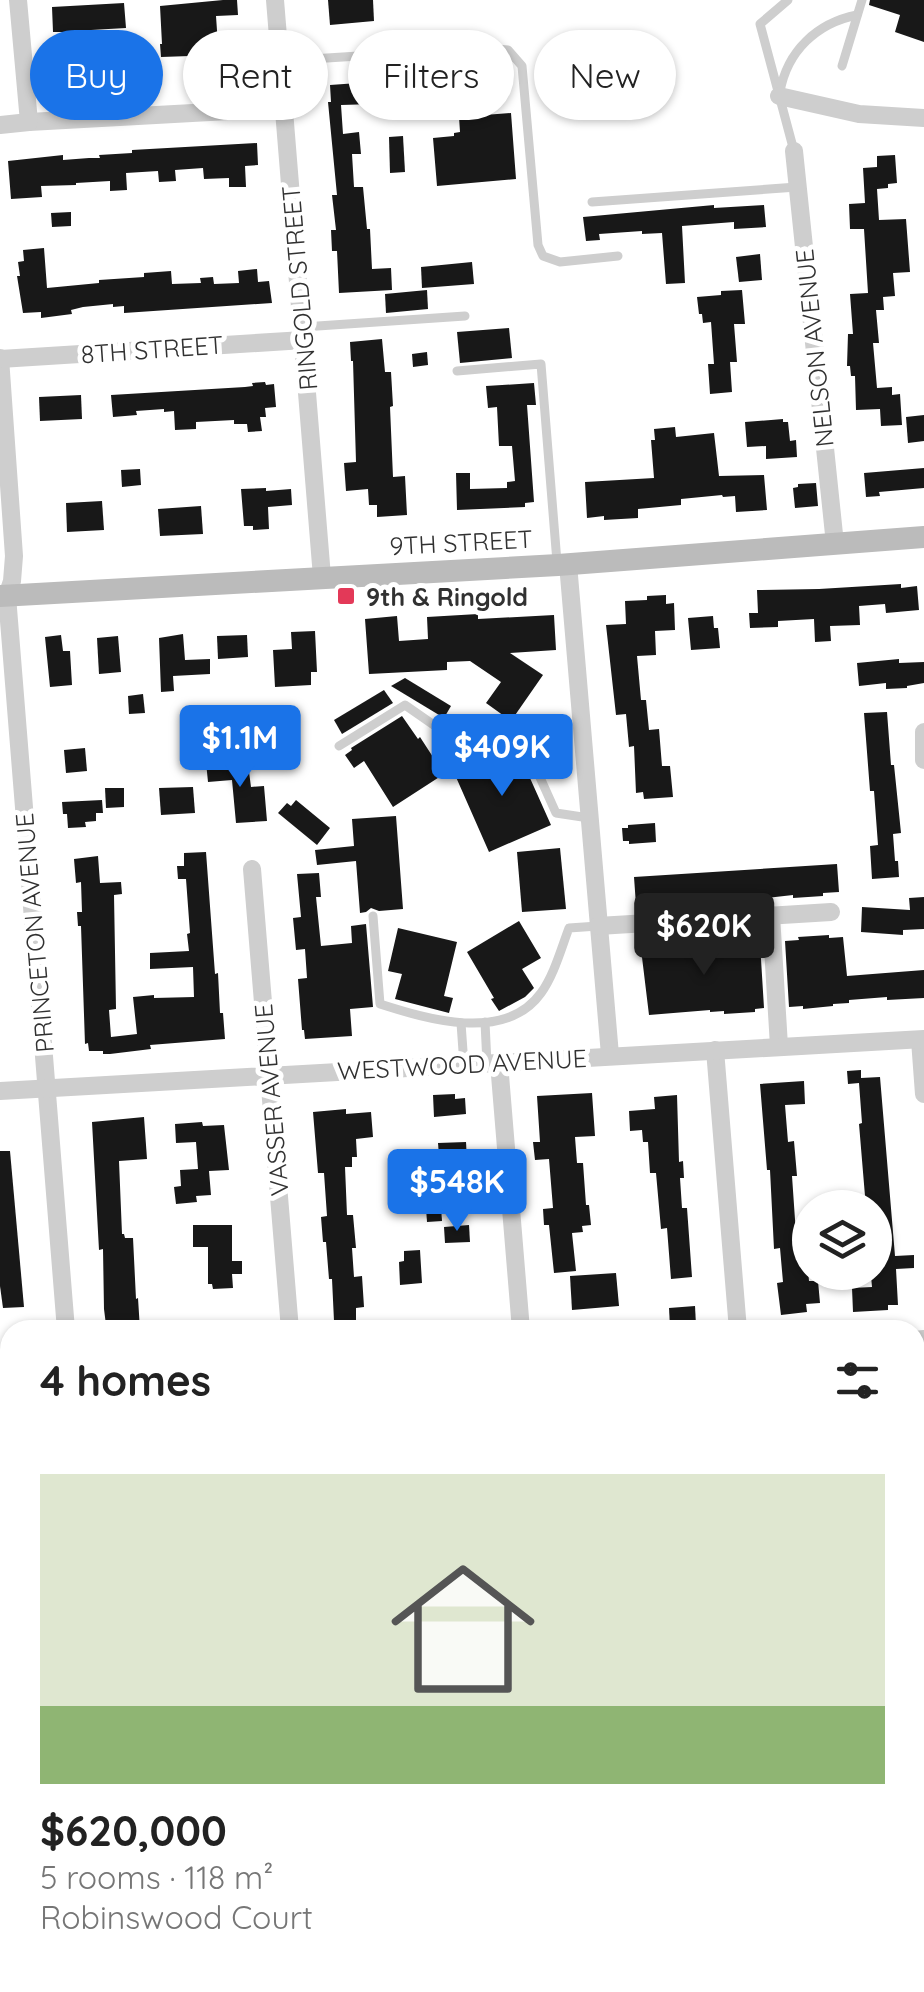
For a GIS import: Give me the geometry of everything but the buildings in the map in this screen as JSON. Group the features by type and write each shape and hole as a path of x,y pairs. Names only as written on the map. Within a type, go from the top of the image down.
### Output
{"street":[{"path":"18,0 29,122"},
{"name":"RINGOLD STREET","path":"275,0 277,30"},
{"path":"779,96 858,114 924,118"},
{"path":"0,125 183,114"},
{"name":"RINGOLD STREET","path":"285,120 322,577"},
{"name":"NELSON AVENUE","path":"794,151 835,544"},
{"name":"8TH STREET","path":"0,358 303,334"},
{"name":"PRINCETON AVENUE","path":"0,358 14,556 12,582 3,596 65,1320"},
{"name":"9TH STREET","path":"3,596 563,564 924,537"},
{"path":"563,564 610,1056"},
{"path":"924,732 924,760"},
{"name":"VASSER AVENUE","path":"252,869 289,1320"},
{"path":"598,926 831,912"},
{"path":"771,916 779,1046"},
{"path":"922,1040 924,1094"},
{"name":"WESTWOOD AVENUE","path":"0,1091 922,1040"},
{"path":"715,1050 737,1320"},
{"path":"493,1064 519,1320"}],"lane":[{"path":"788,0 760,24 794,151"},
{"path":"842,66 862,0"},
{"path":"779,96 786,68 802,44 823,27 858,14"},
{"path":"328,58 484,48 508,50 522,66 538,244 544,256 560,262 618,256"},
{"path":"592,202 798,187"},
{"path":"303,334 465,316"},
{"path":"456,371 541,364 563,564"},
{"path":"339,746 405,705 452,737 520,733 556,813 589,818"},
{"path":"373,916 380,1004 426,1018 461,1023 509,1016 536,1000 569,928 598,926"},
{"path":"485,1022 493,1064"},
{"path":"461,1023 464,1065"}],"place":[{"name":"9th & Ringold","path":"346,596"}]}
